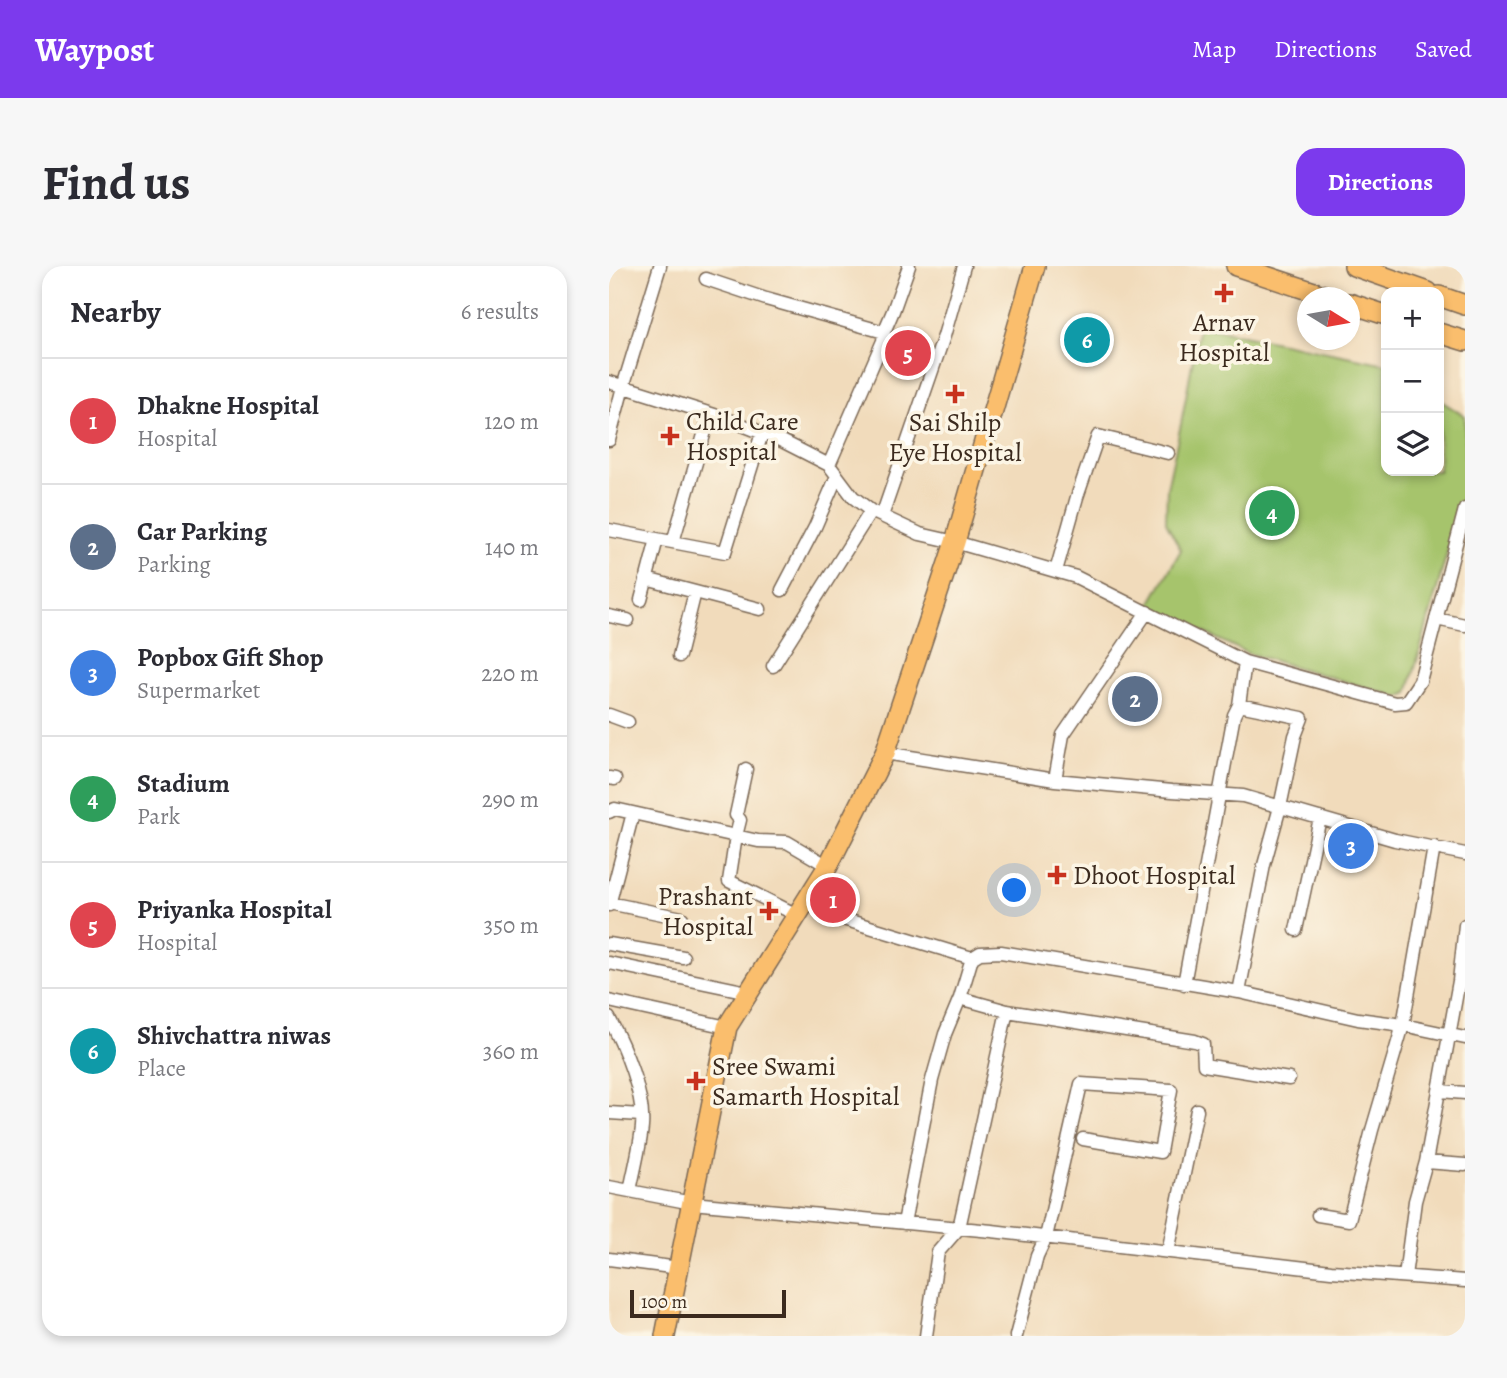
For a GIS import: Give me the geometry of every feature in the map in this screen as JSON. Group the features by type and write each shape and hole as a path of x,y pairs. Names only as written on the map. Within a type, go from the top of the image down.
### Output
{"main road":[{"path":"665,1336 727,1027 828,866 885,753 955,542 1035,266"},
{"path":"1236,266 1299,287"},
{"path":"1354,266 1414,287"},
{"path":"1444,298 1465,305"},
{"path":"1360,307 1381,313"},
{"path":"1444,335 1465,341"}],"street":[{"path":"609,440 660,266"},
{"path":"782,590 810,538 909,266"},
{"path":"773,666 876,514 944,336 964,266"},
{"path":"706,279 884,332"},
{"path":"609,382 762,433 833,470 853,496 876,514 920,534 1076,577 1245,662 1395,703 1406,702 1420,681 1465,509"},
{"path":"673,542 710,414"},
{"path":"609,530 725,552 762,433"},
{"path":"1056,571 1098,436 1168,453"},
{"path":"641,600 657,539"},
{"path":"646,579 759,609"},
{"path":"679,656 695,592"},
{"path":"1055,780 1063,735 1147,612"},
{"path":"609,616 628,620"},
{"path":"1436,618 1465,625"},
{"path":"1184,984 1234,715 1239,705 1245,662"},
{"path":"1239,705 1302,718 1295,736 1264,865 1239,992"},
{"path":"609,715 628,722"},
{"path":"885,753 1055,780 1243,796 1395,840 1465,853"},
{"path":"746,769 736,815 740,820 729,881 797,915"},
{"path":"609,812 615,809 758,841 787,842 828,866"},
{"path":"633,813 609,904 682,919"},
{"path":"1296,930 1320,818"},
{"path":"1318,1214 1349,1220 1403,1025 1434,847"},
{"path":"810,894 840,918 972,958"},
{"path":"1405,1276 1415,1201 1426,1162 1449,1035 1462,982 1465,925"},
{"path":"609,944 683,957"},
{"path":"904,1223 932,1080 972,958 980,953 1001,952 1239,992 1358,1019 1465,1038"},
{"path":"609,962 748,992"},
{"path":"960,998 1007,1011 1195,1041 1203,1044 1204,1065 1289,1079"},
{"path":"609,1001 727,1027"},
{"path":"926,1336 938,1252 959,1228 1007,1011"},
{"path":"609,1018 631,1071 642,1115 630,1191"},
{"path":"1016,1336 1037,1256 1046,1237 1081,1084 1171,1090 1160,1152 1083,1139"},
{"path":"1440,1091 1465,1093"},
{"path":"1168,1252 1197,1110"},
{"path":"609,1113 642,1115"},
{"path":"1426,1162 1465,1165"},
{"path":"609,1187 692,1203 1046,1237 1331,1271 1465,1281"},
{"path":"609,1259 679,1268"}],"green space":[{"path":"1199,326 1297,346 1297,350 1317,350 1381,363 1381,476 1444,476 1444,403 1465,416 1465,488 1408,693 1399,697 1247,653 1149,606 1181,550 1166,522 1167,488"}],"place":[{"name":"Arnav Hospital","path":"1224,293"},
{"name":"Shivchattra niwas","path":"1087,340"},
{"name":"Priyanka Hospital","path":"908,353"},
{"name":"Sai Shilp Eye Hospital","path":"955,394"},
{"name":"Child Care Hospital","path":"670,436"},
{"name":"Stadium","path":"1272,513"},
{"name":"Car Parking","path":"1135,699"},
{"name":"Popbox Gift Shop","path":"1351,846"},
{"name":"Dhoot Hospital","path":"1057,875"},
{"name":"Dhakne Hospital","path":"833,900"},
{"name":"Prashant Hospital","path":"769,911"},
{"name":"Sree Swami Samarth Hospital","path":"696,1081"}]}
